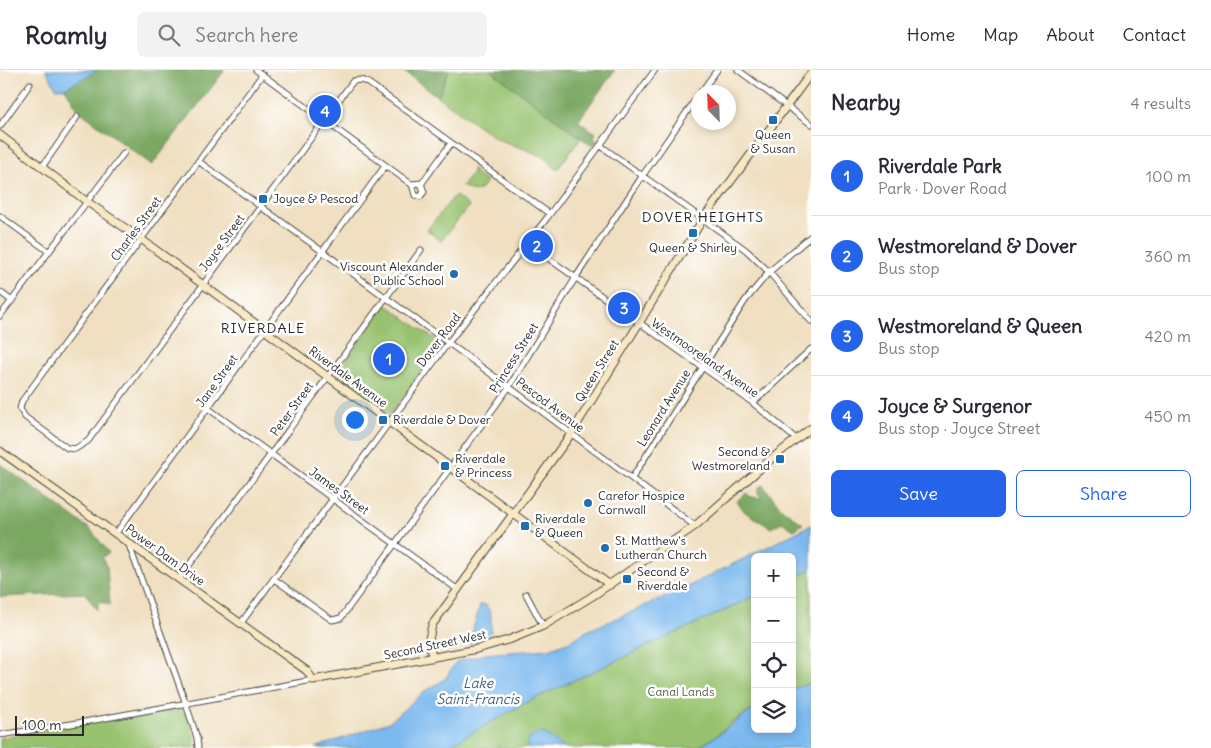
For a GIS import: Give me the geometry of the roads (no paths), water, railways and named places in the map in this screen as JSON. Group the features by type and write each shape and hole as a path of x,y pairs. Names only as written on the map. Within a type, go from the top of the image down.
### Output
{"street":[{"path":"256,70 412,184 421,183 451,143"},
{"name":"Dover Road","path":"241,623 448,343 528,244 655,70"},
{"path":"706,85 717,70"},
{"path":"738,70 811,124"},
{"name":"Queen Street","path":"432,658 429,640 430,629 457,589 571,434 704,219 811,73"},
{"name":"Charles Street","path":"88,441 75,449 63,446 25,417 20,409 22,401 262,75"},
{"name":"Joyce Street","path":"88,441 351,83 361,80 367,82 550,214"},
{"path":"0,126 30,84"},
{"name":"Princess Street","path":"274,579 334,622 341,618 452,468 509,387 576,277 691,106"},
{"path":"42,167 78,117"},
{"name":"Riverdale Avenue","path":"0,135 86,201 266,330 610,585"},
{"path":"601,146 746,250 770,272 811,321"},
{"path":"0,316 124,153"},
{"name":"Pescod Avenue","path":"198,161 509,387 695,526"},
{"name":"Jane Street","path":"116,534 385,166"},
{"path":"412,184 413,192 417,197 424,192 421,183"},
{"path":"0,216 48,251"},
{"name":"Leonard Avenue","path":"632,478 745,301 770,272 811,236"},
{"name":"Westmooreland Avenue","path":"528,244 753,404 796,439"},
{"name":"Peter Street","path":"179,579 421,250"},
{"path":"0,292 12,301"},
{"path":"753,404 811,349"},
{"name":"James Street","path":"209,409 457,589"},
{"name":"Second Street West","path":"0,735 186,704 432,658 494,644 544,626 610,585 695,526 811,428"},
{"name":"Power Dam Drive","path":"0,450 129,545 307,670 313,680"},
{"path":"129,545 198,738 198,748"},
{"path":"526,594 544,626"}],"water":[{"path":"46,70 98,70 65,88 56,88"},
{"name":"Lake Saint-Francis","path":"811,525 811,569 796,576 796,553 755,553"},
{"name":"Lake Saint-Francis","path":"751,555 751,598 525,703 445,748 315,748 389,722 424,692 445,679 456,662 485,654 549,649 681,590"},
{"path":"480,605 486,605 491,614 491,632 483,640 468,644 468,635 472,633"},
{"path":"811,683 811,748 697,748 751,712 751,733 796,733 796,688"},
{"name":"Lake Saint-Francis","path":"543,733 565,748 527,748 528,740 534,735"}],"place":[{"name":"Joyce & Surgenor","path":"325,111"},
{"name":"Queen & Susan","path":"773,120"},
{"name":"Joyce & Pescod","path":"263,199"},
{"name":"Queen & Shirley","path":"693,233"},
{"name":"Westmoreland & Dover","path":"537,246"},
{"name":"Viscount Alexander Public School","path":"454,274"},
{"name":"Westmoreland & Queen","path":"624,308"},
{"name":"Riverdale Park","path":"389,359"},
{"name":"Riverdale & Dover","path":"383,420"},
{"name":"Second & Westmoreland","path":"780,459"},
{"name":"Riverdale & Princess","path":"445,466"},
{"name":"Carefor Hospice Cornwall","path":"588,503"},
{"name":"Riverdale & Queen","path":"525,526"},
{"name":"St. Matthew's Lutheran Church","path":"605,548"},
{"name":"Second & Riverdale","path":"627,579"}],"district":[{"name":"DOVER HEIGHTS","path":"703,217"},
{"name":"RIVERDALE","path":"263,328"}],"park label":[{"name":"Canal Lands","path":"681,692"}]}
